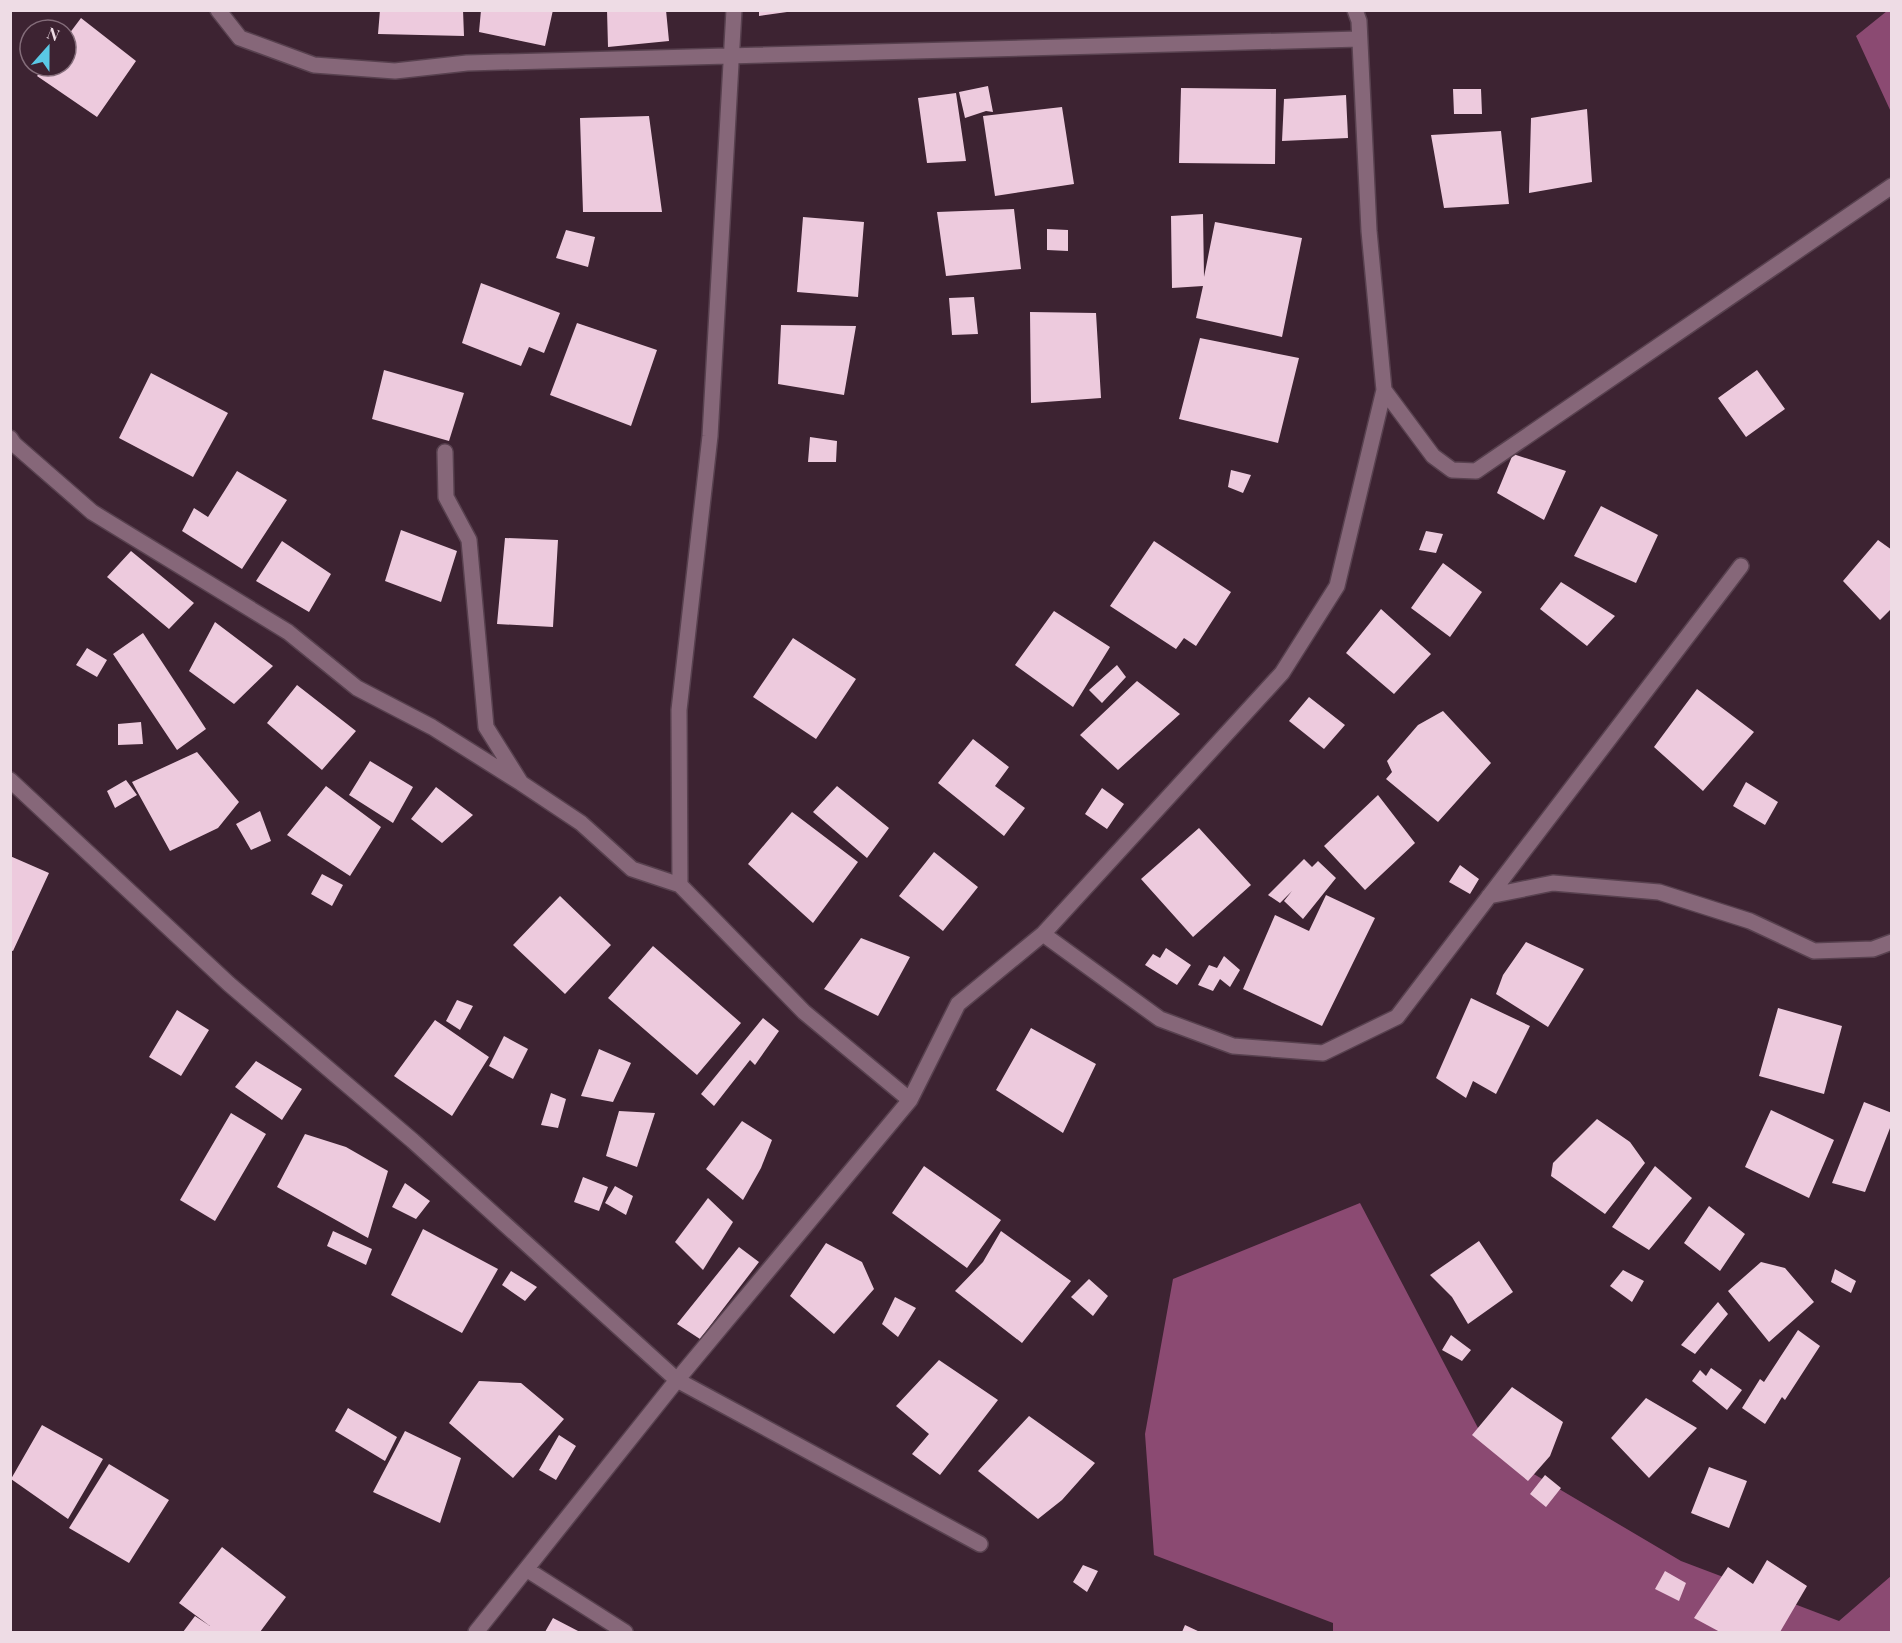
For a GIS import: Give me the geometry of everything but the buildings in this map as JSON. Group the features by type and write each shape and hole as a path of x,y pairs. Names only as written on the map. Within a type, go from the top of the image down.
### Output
{"street":[{"path":"680,885 680,710 710,436 734,10"},
{"path":"476,1632 677,1380 910,1100 958,1004 1043,934 1282,673 1337,586 1384,390 1369,231 1359,21 1355,10"},
{"path":"215,12 240,38 314,65 394,71 467,63 1359,39"},
{"path":"1384,390 1433,456 1452,470 1476,471 1892,186"},
{"path":"12,442 92,512 288,632 357,688 432,727 521,783 581,823 632,869 680,885 804,1012 910,1100"},
{"path":"445,452 446,497 469,540 486,727 521,783"},
{"path":"1043,934 1160,1019 1233,1046 1323,1053 1397,1017 1741,566"},
{"path":"10,780 229,984 413,1140 677,1380 980,1544"},
{"path":"1489,896 1553,883 1659,892 1750,921 1814,951 1873,949 1892,942"},
{"path":"526,1569 625,1632"}],"shaded area":[{"path":"1887,11 1892,11 1891,112 1856,36"},
{"path":"1360,1203 1488,1447 1681,1561 1839,1621 1891,1576 1891,1632 1333,1632 1333,1623 1154,1555 1145,1434 1173,1279"}]}
